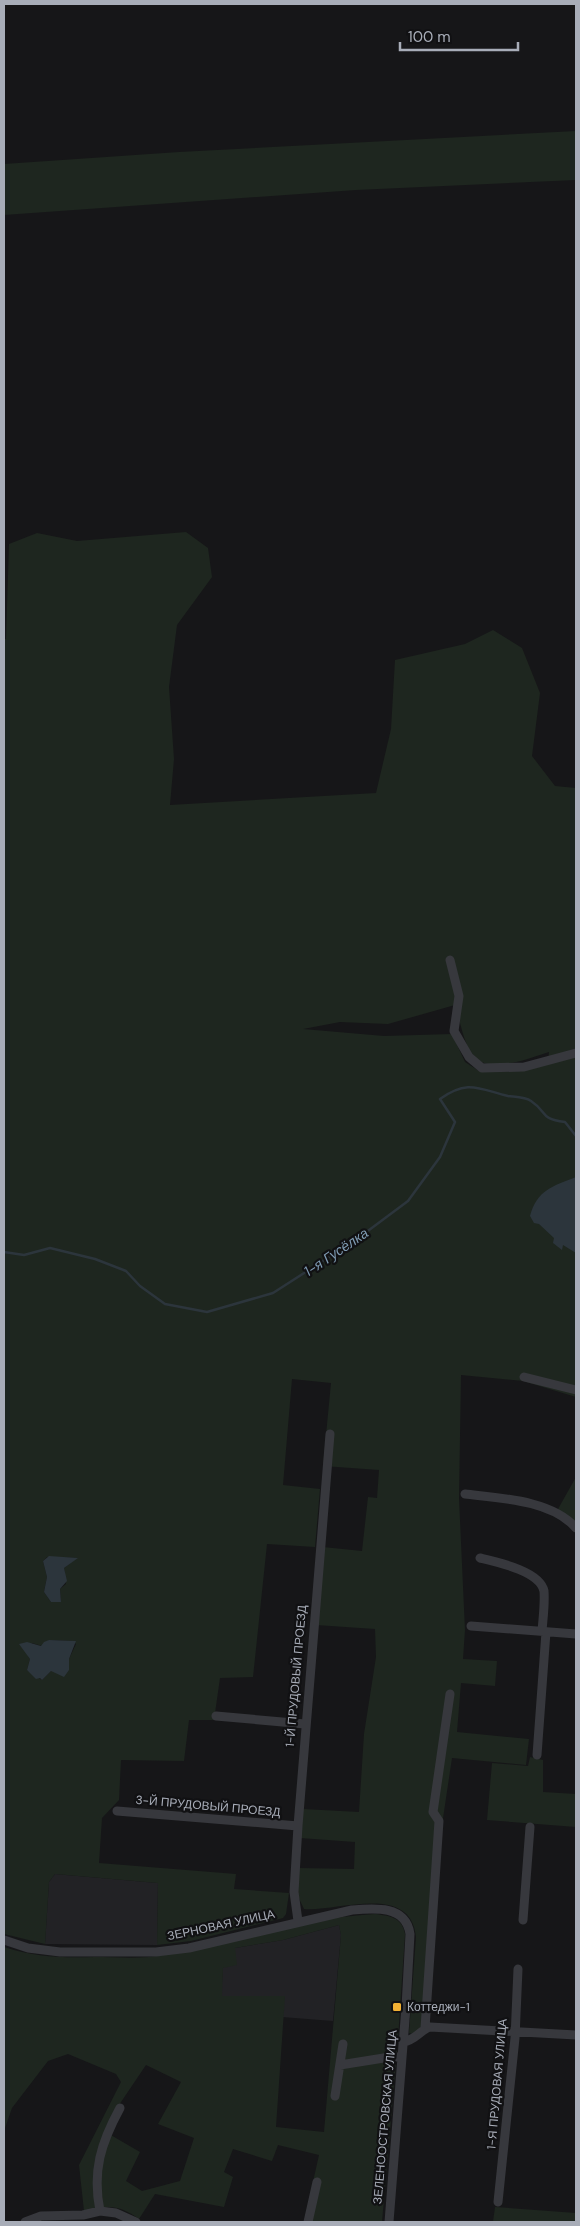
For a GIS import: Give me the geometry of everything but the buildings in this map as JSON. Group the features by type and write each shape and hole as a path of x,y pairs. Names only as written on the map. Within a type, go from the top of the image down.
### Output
{"street":[{"path":"450,960 459,996 454,1031 469,1057 482,1068 524,1067 576,1053"},
{"path":"524,1377 576,1390"},
{"name":"1-Й ПРУДОВЫЙ ПРОЕЗД","path":"298,1921 294,1892 298,1826 330,1434"},
{"path":"465,1494 528,1502 562,1517 576,1528"},
{"path":"480,1558 532,1574 544,1590 544,1631 537,1755"},
{"path":"470,1626 576,1634"},
{"path":"425,2028 439,1821 433,1812 450,1694"},
{"path":"216,1716 305,1724"},
{"name":"3-Й ПРУДОВЫЙ ПРОЕЗД","path":"117,1811 298,1826"},
{"path":"523,1920 530,1827"},
{"name":"ЗЕРНОВАЯ УЛИЦА","path":"4,1940 28,1948 60,1952 156,1952 189,1948 298,1921 376,1908 402,1916 408,1925"},
{"name":"ЗЕЛЕНООСТРОВСКАЯ УЛИЦА","path":"389,2222 409,1960 408,1925"},
{"name":"1-Я ПРУДОВАЯ УЛИЦА","path":"498,2202 515,2031 518,1969"},
{"path":"403,2042 412,2041 425,2028 430,2027 576,2035"},
{"path":"335,2096 343,2044"},
{"path":"340,2065 390,2056 402,2057"},
{"path":"100,2211 98,2200 99,2154 106,2135 120,2108"},
{"path":"308,2222 317,2182"},
{"path":"25,2222 41,2216 90,2218 100,2211 121,2214 136,2222"}],"shaded area":[{"path":"576,131 576,180 356,190 4,215 4,164 179,152"},
{"path":"186,532 208,548 212,577 177,625 169,687 174,759 170,805 376,793 391,729 395,660 465,644 493,630 522,648 540,693 532,756 555,786 576,788 576,1397 523,1381 461,1375 459,1498 465,1630 463,1659 497,1661 495,1686 461,1683 457,1732 529,1739 526,1765 452,1758 442,1825 428,2022 413,2034 409,2033 416,1937 411,1920 401,1910 387,1905 370,1904 304,1909 296,1892 298,1868 354,1869 355,1842 300,1838 303,1809 359,1812 364,1734 376,1657 375,1629 316,1625 323,1547 362,1551 368,1497 377,1498 379,1470 323,1466 331,1383 292,1379 283,1485 320,1489 315,1547 267,1544 253,1677 220,1678 214,1720 189,1720 184,1761 121,1760 119,1800 102,1818 99,1863 236,1874 234,1889 289,1893 286,1914 283,1918 191,1941 157,1945 158,1883 55,1874 49,1882 45,1944 4,1934 4,639 6,639 9,544 37,533 77,541","holes":["455,1005 466,1043 472,1054 479,1060 487,1064 509,1064 549,1052 548,1063 479,1071 465,1062 452,1034 384,1036 303,1029 340,1022 388,1024","47,1557 77,1558 64,1568 66,1584 60,1589 61,1602 51,1602 44,1592 47,1577 43,1561","49,1640 72,1641 76,1644 69,1659 69,1670 51,1671 42,1680 27,1670 30,1659 26,1652 32,1643 42,1646"]},
{"path":"576,1177 576,1253 563,1245 562,1250 553,1243 554,1238 539,1224 534,1223 530,1216 537,1200 547,1190"},
{"path":"576,1477 576,1522 558,1509"},
{"path":"49,1556 78,1558 64,1568 67,1581 60,1589 61,1602 51,1602 44,1592 47,1577 43,1561"},
{"path":"49,1640 76,1641 69,1659 69,1670 64,1677 51,1671 42,1680 40,1678 36,1679 27,1670 30,1659 19,1644 27,1642 41,1646"},
{"path":"530,1757 543,1760 543,1792 576,1794 576,1827 487,1820 492,1763 528,1766"},
{"path":"55,1874 158,1883 157,1945 45,1944 49,1882"},
{"path":"375,1914 394,1918 401,1924 405,1934 382,2222 304,2222 319,2155 278,2145 272,2161 233,2149 224,2172 233,2177 224,2207 155,2194 139,2219 119,2208 113,2207 84,2211 79,2165 121,2082 116,2074 68,2054 48,2061 12,2108 4,2131 4,1947 37,1955 59,1957 150,1957 347,1916","holes":["339,1925 341,1935 324,2132 276,2127 285,1996 222,1996 223,1968 237,1965 235,1948 283,1940","146,2065 181,2082 158,2124 194,2138 180,2181 142,2191 126,2181 140,2152 109,2134 119,2105"]},
{"path":"339,1925 341,1935 333,2021 282,2017 284,1996 221,1996 223,1968 235,1948 283,1940"},
{"path":"495,2207 576,2213 576,2222 493,2222"}],"waterway":[{"name":"1-я Гусёлка","path":"4,1252 24,1255 50,1248 95,1259 126,1271 140,1286 165,1304 207,1312 273,1293 357,1239 408,1201 440,1157 455,1122 440,1099 458,1089 474,1087 526,1099 537,1105 547,1117 565,1122 576,1136"}],"place":[{"name":"Коттеджи-1","path":"397,2007"}]}
